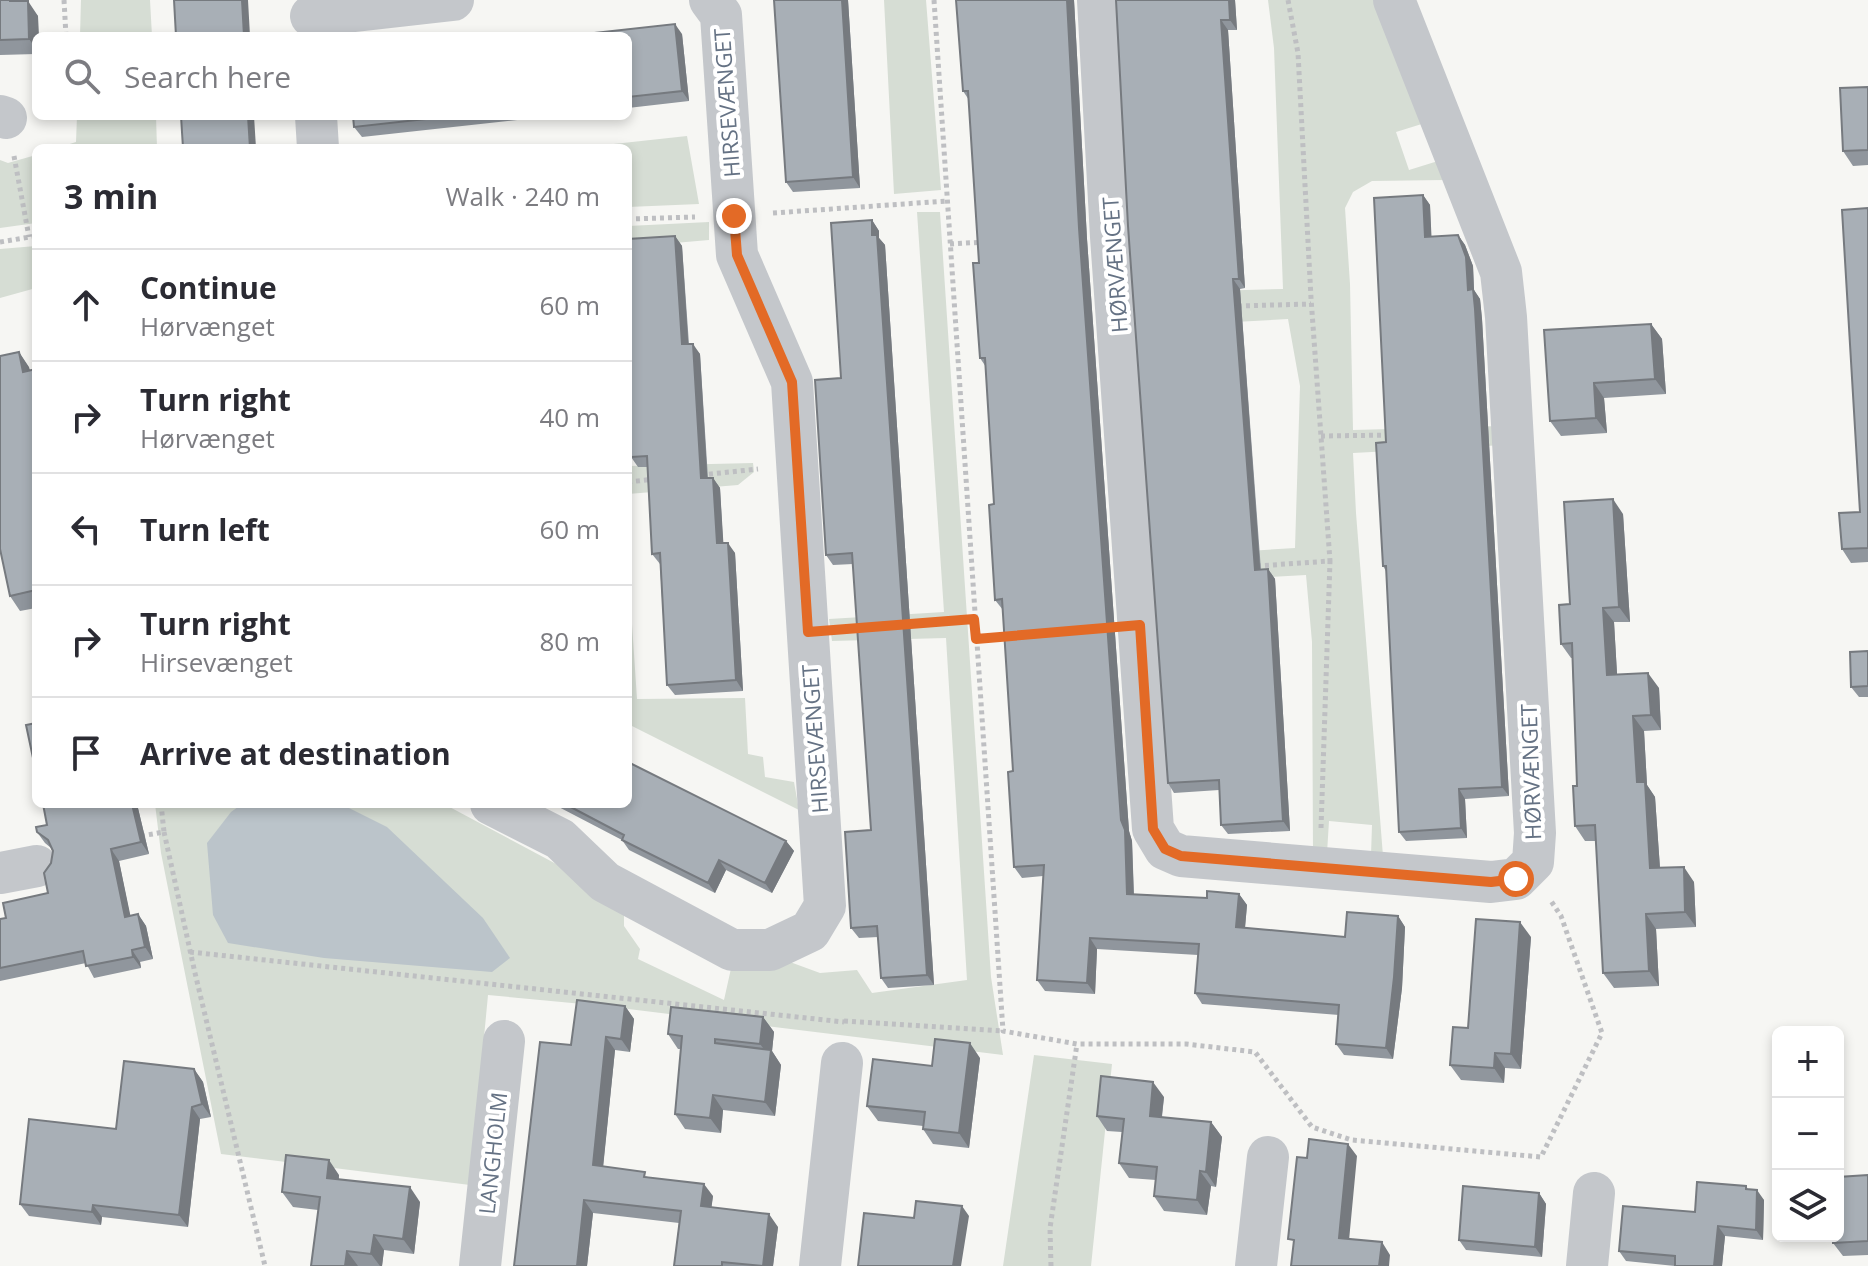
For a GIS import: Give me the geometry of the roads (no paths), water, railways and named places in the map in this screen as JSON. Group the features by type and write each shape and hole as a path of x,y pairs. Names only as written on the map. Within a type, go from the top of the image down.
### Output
{"street":[{"path":"311,17 453,0"},
{"name":"HIRSEVÆNGET","path":"499,808 560,839 605,882 732,950 770,950 810,931 825,906 792,382 737,255 721,15 710,0"},
{"name":"HØRVÆNGET","path":"1098,0 1111,237 1153,829 1165,849 1181,856 1491,882 1516,879 1533,862 1535,833 1501,272 1394,0"},
{"path":"316,120 318,144"},
{"name":"LANGHOLM","path":"480,1266 504,1041"},
{"path":"820,1266 842,1063"},
{"path":"1256,1266 1268,1157"},
{"path":"1587,1266 1594,1193"}]}
